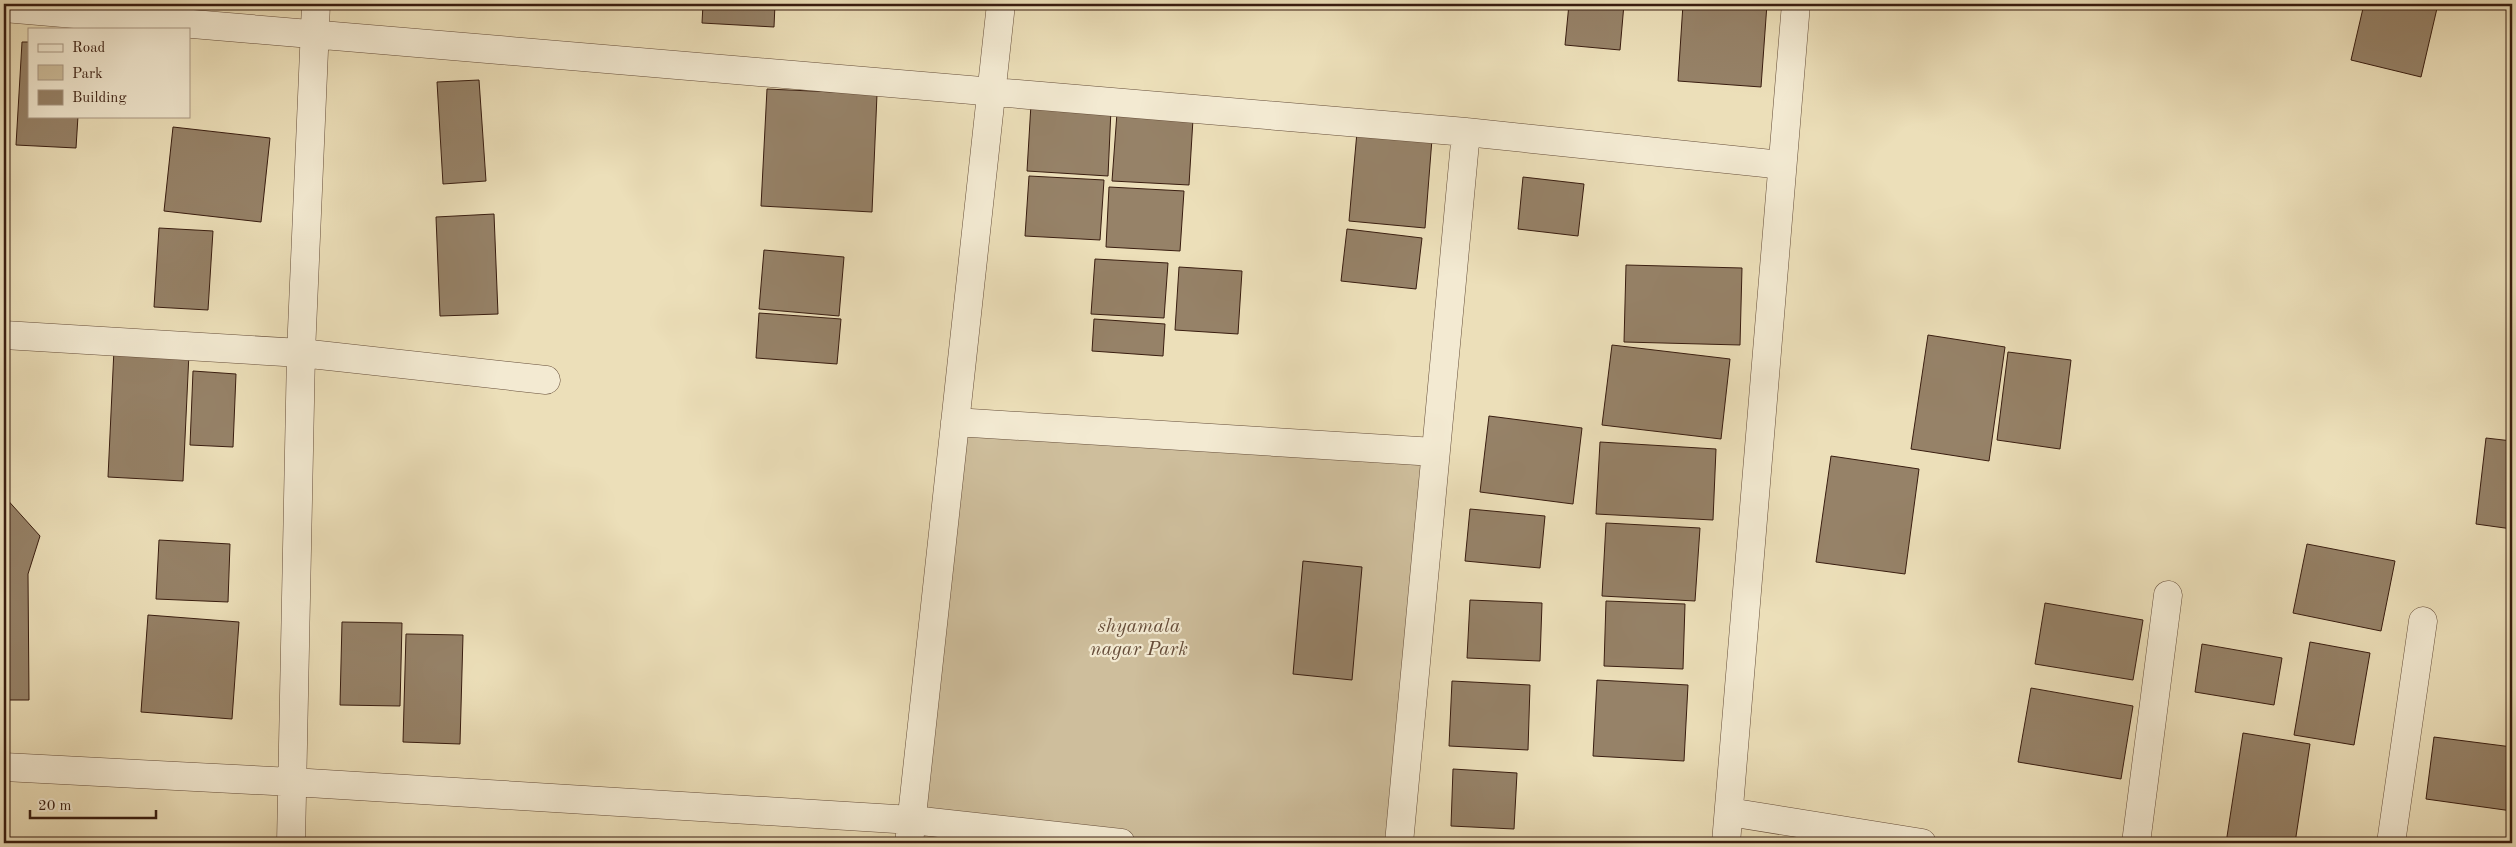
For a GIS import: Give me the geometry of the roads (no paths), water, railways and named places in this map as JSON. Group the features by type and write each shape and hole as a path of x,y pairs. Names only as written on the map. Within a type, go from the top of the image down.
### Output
{"street":[{"path":"291,843 301,353 316,4"},
{"path":"910,831 1001,4"},
{"path":"1726,843 1796,4"},
{"path":"4,8 1466,132 1782,165"},
{"path":"1399,843 1466,132"},
{"path":"4,335 301,353 546,380"},
{"path":"955,422 1435,452"},
{"path":"2136,843 2168,595"},
{"path":"2391,843 2424,622"},
{"path":"4,767 292,782 910,831 1122,843"},
{"path":"1729,812 1922,843"}],"park label":[{"name":"shyamala nagar Park","path":"1139,638"}]}
